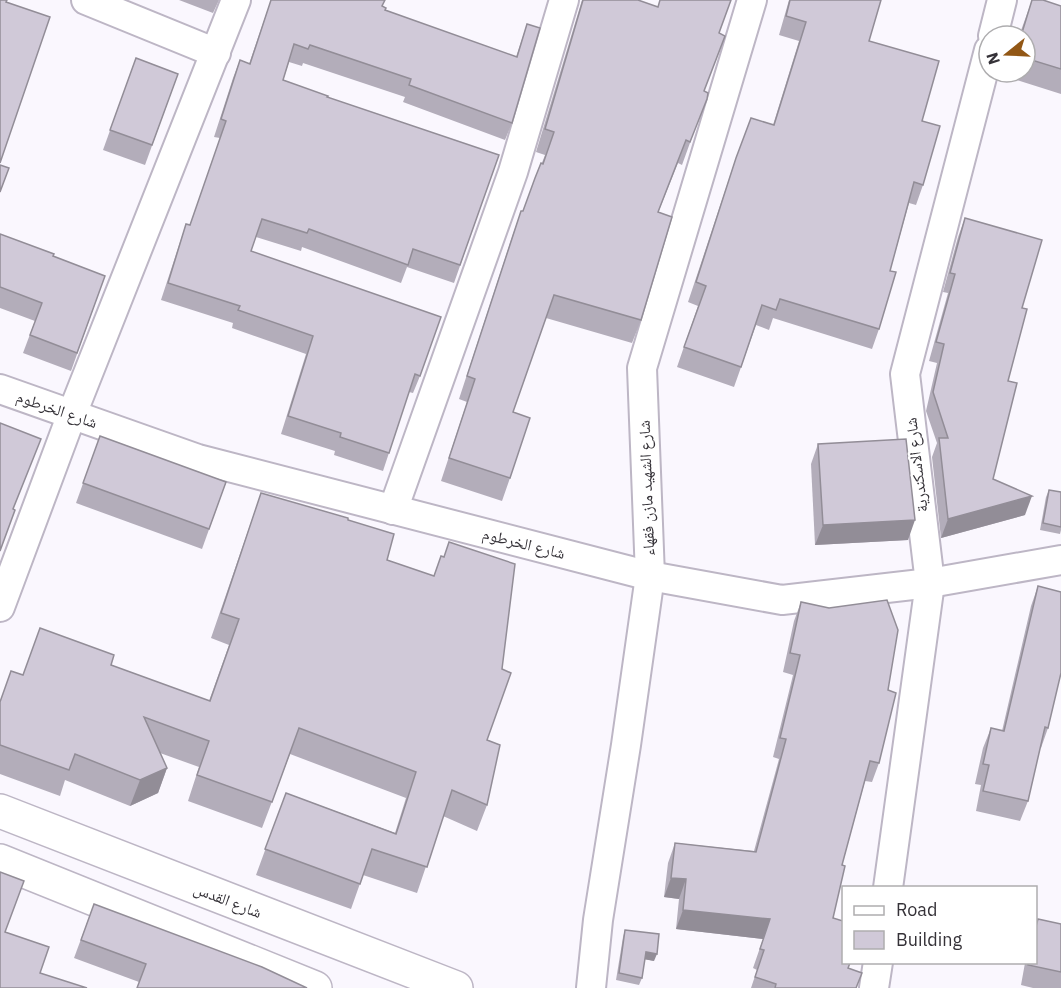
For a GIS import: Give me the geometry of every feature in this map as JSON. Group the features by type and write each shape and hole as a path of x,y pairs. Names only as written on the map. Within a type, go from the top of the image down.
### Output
{"main road":[{"name":"شارع القدس","path":"0,812 456,988"},
{"path":"0,861 315,988"}],"street":[{"path":"87,0 216,53"},
{"path":"0,607 72,414 236,0"},
{"path":"393,510 513,172 564,0"},
{"name":"شارع الشهيد مازن فقهاء","path":"591,988 598,920 650,576 642,368 752,0"},
{"path":"996,24 1002,0"},
{"name":"شارع الاسكندرية","path":"888,886 930,583 905,374 980,84"},
{"name":"شارع الخرطوم","path":"0,389 198,459 650,576 782,600 930,583 1061,560"},
{"path":"874,988 878,964"}],"building":[{"path":"0,0 7,0 6,2 50,17 0,163"},
{"path":"271,0 385,0 382,6 386,8 385,10 517,57 527,24 540,28 512,123 409,85 411,79 310,45 308,49 294,44 283,80 499,155 460,265 413,249 408,265 309,229 307,233 262,219 251,251 441,317 420,376 415,374 389,453 340,437 341,433 288,416 313,336 238,310 240,306 168,283 186,224 190,225 226,121 221,119 240,60 250,64"},
{"path":"583,0 638,0 658,7 660,0 731,0 719,33 725,36 704,91 708,93 707,99 690,142 686,140 658,212 672,217 641,320 554,295 513,412 530,418 510,478 449,458 475,379 467,376 521,211 523,211 541,163 543,164 554,132 545,129"},
{"path":"790,0 881,0 869,41 939,61 922,121 940,126 923,185 914,182 890,271 896,272 879,329 780,299 776,310 762,305 741,367 684,347 706,286 696,282 751,118 774,125 806,22 786,16"},
{"path":"1032,0 1043,0 1061,6 1061,69 1037,62 1037,24 1025,24"},
{"path":"136,58 178,74 152,145 110,130"},
{"path":"0,165 9,168 0,192"},
{"path":"965,218 1042,240 1022,308 1027,309 1008,381 1017,383 993,479 1032,496 948,519 939,438 948,438 933,392 944,344 936,342 955,274 950,273"},
{"path":"0,234 105,276 77,353 30,335 42,303 0,287"},
{"path":"0,423 41,439 13,509 15,510 0,551"},
{"path":"100,436 226,482 209,529 83,483"},
{"path":"906,439 915,520 823,525 818,444"},
{"path":"1049,490 1061,492 1061,527 1043,523"},
{"path":"261,493 394,534 387,560 434,576 449,542 515,564 502,669 511,673 487,740 500,745 487,805 452,790 427,867 372,849 360,884 265,849 286,793 396,834 416,772 299,728 272,802 197,775 209,741 144,717 167,768 140,780 75,754 69,770 0,745 0,702 11,671 23,675 40,628 114,655 111,665 210,701 239,619 221,613"},
{"path":"1038,586 1061,592 1061,673 1048,728 1045,727 1028,801 983,791 989,765 983,764 991,728 1004,731"},
{"path":"887,600 898,630 888,690 896,693 879,763 870,761 842,865 845,866 833,918 842,921 842,964 850,964 848,968 862,973 856,988 775,988 776,984 755,977 764,950 760,949 770,919 683,910 686,879 671,878 675,843 756,852 786,739 780,738 800,655 790,653 801,602 829,608"},
{"path":"0,872 24,881 5,932 49,947 40,973 87,988 0,988"},
{"path":"94,904 262,967 307,988 137,988 146,964 81,940"},
{"path":"1038,919 1061,924 1061,972 1028,965 1037,964"},
{"path":"625,930 659,934 657,954 646,952 642,978 619,973"}]}
